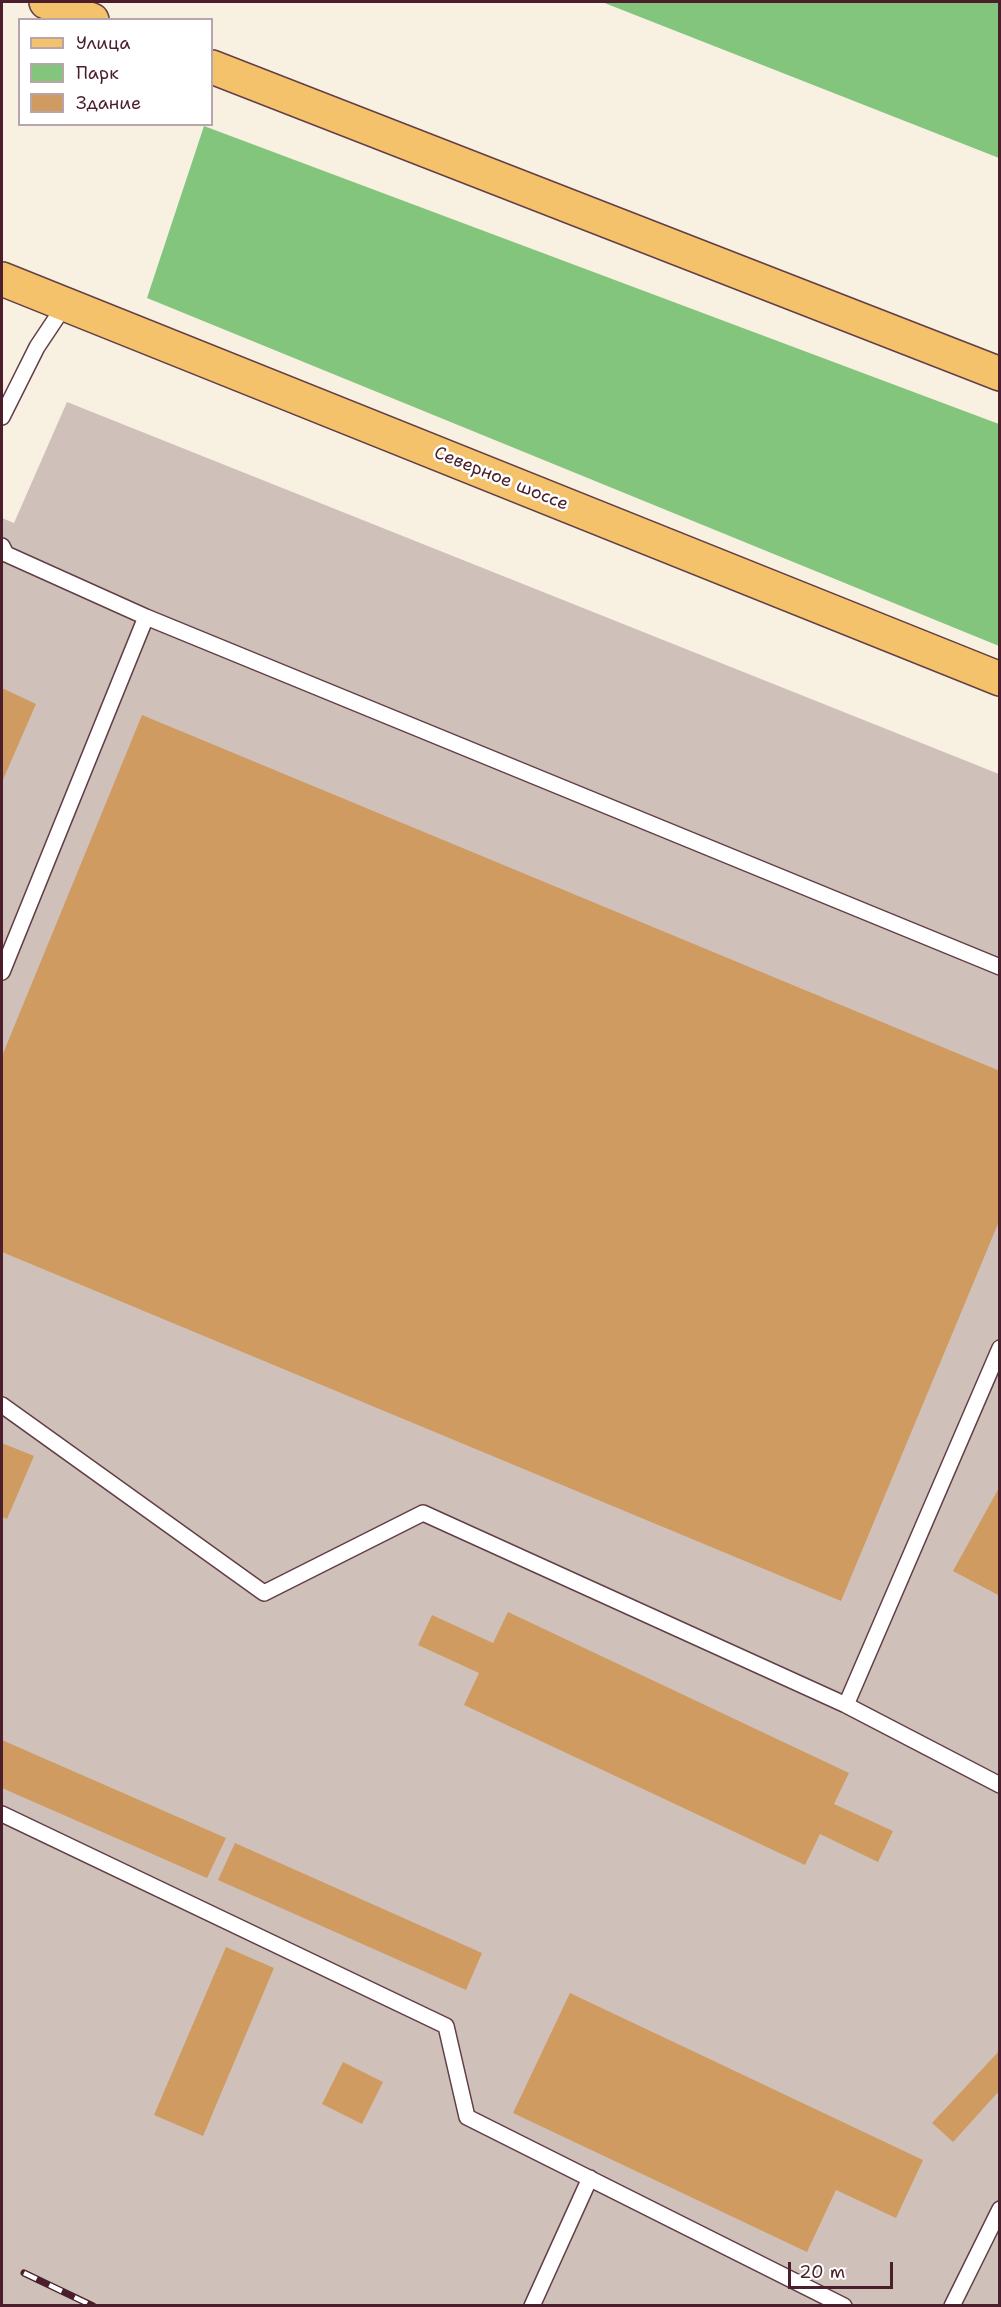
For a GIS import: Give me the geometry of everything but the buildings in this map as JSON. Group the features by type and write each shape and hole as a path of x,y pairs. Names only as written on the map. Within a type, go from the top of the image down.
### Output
{"main road":[{"path":"46,2 87,18"},
{"path":"213,67 999,374"},
{"name":"Северное шоссе","path":"2,279 999,679"}],"lane":[{"path":"2,417 37,347 65,305"},
{"path":"3,554 146,617 999,967"},
{"path":"2,972 146,617"},
{"path":"846,1705 999,1348"},
{"path":"2,1405 264,1593 423,1513 846,1705 999,1785"},
{"path":"2,1814 446,2026 467,2117 844,2306"},
{"path":"532,2306 590,2178"},
{"path":"952,2306 999,2209"}],"shaded area":[{"path":"67,402 999,774 999,2305 2,2305 2,518 14,523"}],"green space":[{"path":"602,2 999,2 999,158"},
{"path":"204,126 999,424 999,646 147,298"}],"railway":[{"path":"24,2273 93,2306"}]}
